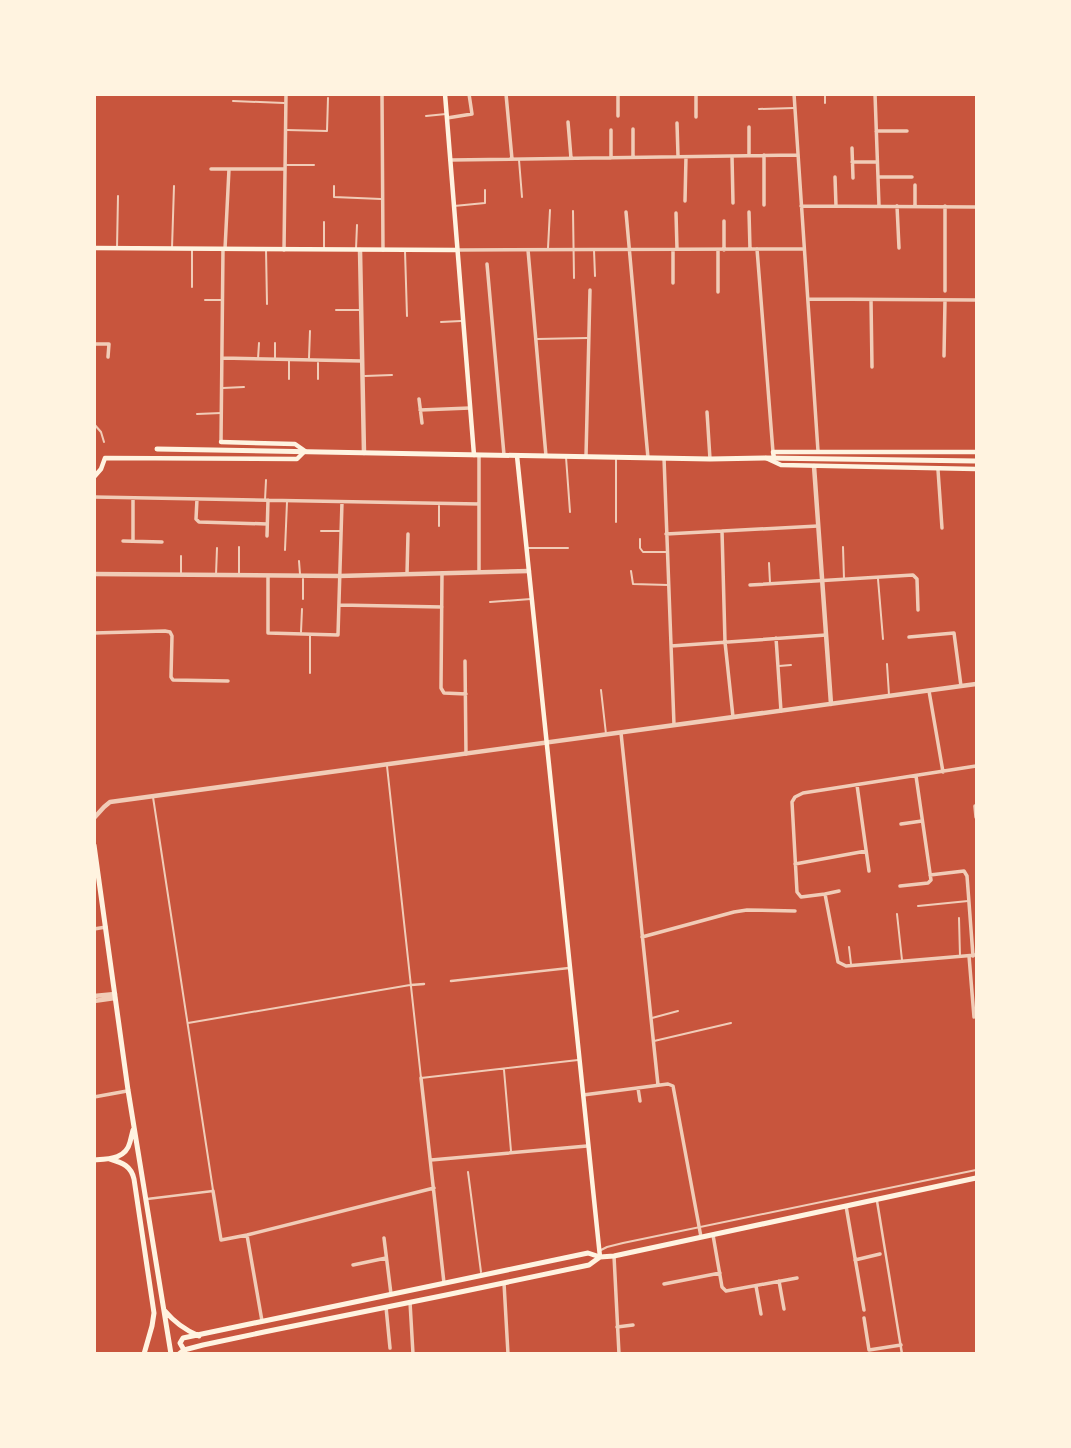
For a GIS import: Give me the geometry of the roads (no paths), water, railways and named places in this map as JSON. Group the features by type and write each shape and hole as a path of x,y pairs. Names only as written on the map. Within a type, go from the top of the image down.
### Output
{"main road":[{"path":"445,94 476,455"},
{"path":"94,248 457,250"},
{"path":"221,442 295,444 305,451"},
{"path":"157,449 710,459 818,452 976,452"},
{"path":"94,477 105,458 296,459 305,451"},
{"path":"517,456 600,1256"},
{"path":"771,456 806,459 976,461"},
{"path":"771,456 780,465 976,469"},
{"path":"94,845 128,1090 170,1353"},
{"path":"94,1160 121,1156 127,1150 134,1129"},
{"path":"110,1159 128,1166 134,1179 154,1313 144,1353"},
{"path":"600,1256 589,1265 264,1332 181,1352 180,1343 186,1337 588,1252 600,1256 614,1256 976,1178"},
{"path":"502,1272 503,1283"},
{"path":"481,1276 483,1287"},
{"path":"444,1283 446,1296"},
{"path":"164,1309 173,1320 199,1336"},
{"path":"262,1321 264,1332"}],"street":[{"path":"284,250 286,94"},
{"path":"383,94 383,250"},
{"path":"447,116 472,114 469,94"},
{"path":"506,94 512,159"},
{"path":"618,94 618,116"},
{"path":"696,94 696,117"},
{"path":"794,94 818,452"},
{"path":"875,94 879,206"},
{"path":"568,122 570,158"},
{"path":"677,123 678,157"},
{"path":"749,127 749,155"},
{"path":"633,128 633,157"},
{"path":"611,130 611,158"},
{"path":"876,131 907,131"},
{"path":"852,148 853,178"},
{"path":"764,155 764,205"},
{"path":"450,160 798,155"},
{"path":"685,201 686,156"},
{"path":"732,156 733,202"},
{"path":"852,162 877,162"},
{"path":"211,169 285,167"},
{"path":"221,442 222,300 229,169"},
{"path":"835,177 836,206"},
{"path":"878,177 912,177"},
{"path":"915,185 915,206"},
{"path":"802,206 976,207"},
{"path":"897,206 899,248"},
{"path":"945,206 945,291"},
{"path":"626,212 648,458"},
{"path":"749,212 750,249"},
{"path":"673,283 676,213"},
{"path":"718,292 724,221"},
{"path":"757,249 771,456"},
{"path":"457,250 804,249"},
{"path":"358,250 364,453"},
{"path":"528,250 547,456"},
{"path":"487,264 504,455"},
{"path":"586,457 590,290"},
{"path":"808,299 976,300"},
{"path":"871,299 872,368"},
{"path":"944,356 945,300"},
{"path":"94,344 109,344 108,357"},
{"path":"222,358 362,361"},
{"path":"419,398 422,423"},
{"path":"420,410 470,408"},
{"path":"707,412 710,459"},
{"path":"476,455 479,572"},
{"path":"664,458 674,725"},
{"path":"814,466 831,704"},
{"path":"938,470 943,528"},
{"path":"94,497 479,504"},
{"path":"133,498 133,541"},
{"path":"197,499 196,519 200,522 267,524"},
{"path":"267,500 267,536"},
{"path":"268,576 268,633 338,635 342,502"},
{"path":"667,534 818,526"},
{"path":"722,531 725,642 733,718"},
{"path":"408,534 408,574"},
{"path":"123,541 162,542"},
{"path":"94,574 340,576 529,570"},
{"path":"442,573 441,688 444,693 466,694"},
{"path":"750,585 913,575 917,579 918,610"},
{"path":"339,605 442,607"},
{"path":"94,633 170,632 173,680 228,681"},
{"path":"909,636 954,633 961,686"},
{"path":"671,646 826,635"},
{"path":"776,638 781,711"},
{"path":"466,662 466,754"},
{"path":"94,818 110,802 976,684"},
{"path":"929,691 943,772"},
{"path":"621,733 658,1085"},
{"path":"839,891 801,897 797,892 793,799 803,793 976,766"},
{"path":"900,886 928,883 931,880 916,776"},
{"path":"856,785 869,871"},
{"path":"975,806 976,817"},
{"path":"901,824 922,821"},
{"path":"795,864 866,851"},
{"path":"930,875 964,871 968,876 974,1017"},
{"path":"825,894 840,964 848,966 973,956"},
{"path":"642,937 734,912 795,911"},
{"path":"94,929 106,927"},
{"path":"451,981 569,968"},
{"path":"411,985 424,984"},
{"path":"94,998 115,996"},
{"path":"421,1078 444,1283"},
{"path":"582,1095 671,1084 675,1088 701,1237"},
{"path":"638,1088 640,1101"},
{"path":"94,1097 128,1090"},
{"path":"430,1160 587,1146"},
{"path":"146,1199 213,1191 221,1240 434,1188"},
{"path":"877,1199 902,1353"},
{"path":"846,1206 854,1267 864,1310"},
{"path":"247,1235 262,1321"},
{"path":"713,1235 722,1287 726,1290 797,1278"},
{"path":"384,1238 391,1294"},
{"path":"855,1260 880,1254"},
{"path":"614,1256 619,1353"},
{"path":"354,1265 387,1258"},
{"path":"664,1284 720,1273"},
{"path":"779,1281 784,1309"},
{"path":"503,1283 508,1353"},
{"path":"756,1286 761,1314"},
{"path":"410,1302 413,1353"},
{"path":"386,1307 390,1348"},
{"path":"864,1318 869,1350 901,1345"},
{"path":"617,1326 633,1325"}],"lane":[{"path":"825,94 825,103"},
{"path":"286,130 327,131 328,99"},
{"path":"233,102 286,103"},
{"path":"759,109 795,107"},
{"path":"426,116 447,116"},
{"path":"519,159 522,197"},
{"path":"285,167 314,164"},
{"path":"172,249 174,186"},
{"path":"334,186 334,197 383,199"},
{"path":"454,206 485,204 485,190"},
{"path":"117,248 118,196"},
{"path":"548,250 550,210"},
{"path":"573,211 574,278"},
{"path":"324,222 324,250"},
{"path":"356,225 358,250"},
{"path":"192,249 192,286"},
{"path":"266,249 267,304"},
{"path":"405,250 407,316"},
{"path":"594,250 595,276"},
{"path":"205,300 222,300"},
{"path":"336,310 361,310"},
{"path":"441,322 463,321"},
{"path":"309,360 310,331"},
{"path":"536,339 589,338"},
{"path":"258,359 259,342"},
{"path":"275,343 275,359"},
{"path":"289,359 289,379"},
{"path":"318,379 319,360"},
{"path":"362,376 392,375"},
{"path":"222,388 244,387"},
{"path":"197,414 221,413"},
{"path":"94,424 101,432 104,442"},
{"path":"566,456 570,512"},
{"path":"616,457 616,522"},
{"path":"266,480 267,500"},
{"path":"285,550 287,501"},
{"path":"439,503 439,526"},
{"path":"321,531 340,531"},
{"path":"640,539 643,552 667,552"},
{"path":"239,547 239,575"},
{"path":"843,547 845,580"},
{"path":"216,575 217,548"},
{"path":"526,548 568,548"},
{"path":"181,556 181,575"},
{"path":"299,561 303,599"},
{"path":"769,563 771,584"},
{"path":"631,571 633,584 668,585"},
{"path":"877,578 883,639"},
{"path":"489,602 532,599"},
{"path":"301,634 302,609"},
{"path":"310,634 310,673"},
{"path":"887,664 890,696"},
{"path":"778,666 791,666"},
{"path":"601,690 606,735"},
{"path":"387,765 421,1078 579,1060"},
{"path":"153,796 213,1191"},
{"path":"918,906 969,901"},
{"path":"897,914 902,961"},
{"path":"959,918 960,957"},
{"path":"848,966 849,947"},
{"path":"186,1023 411,985"},
{"path":"651,1018 678,1011"},
{"path":"653,1042 731,1023"},
{"path":"504,1069 511,1153"},
{"path":"600,1256 601,1250 607,1247 976,1170"},
{"path":"468,1172 481,1276"}]}
